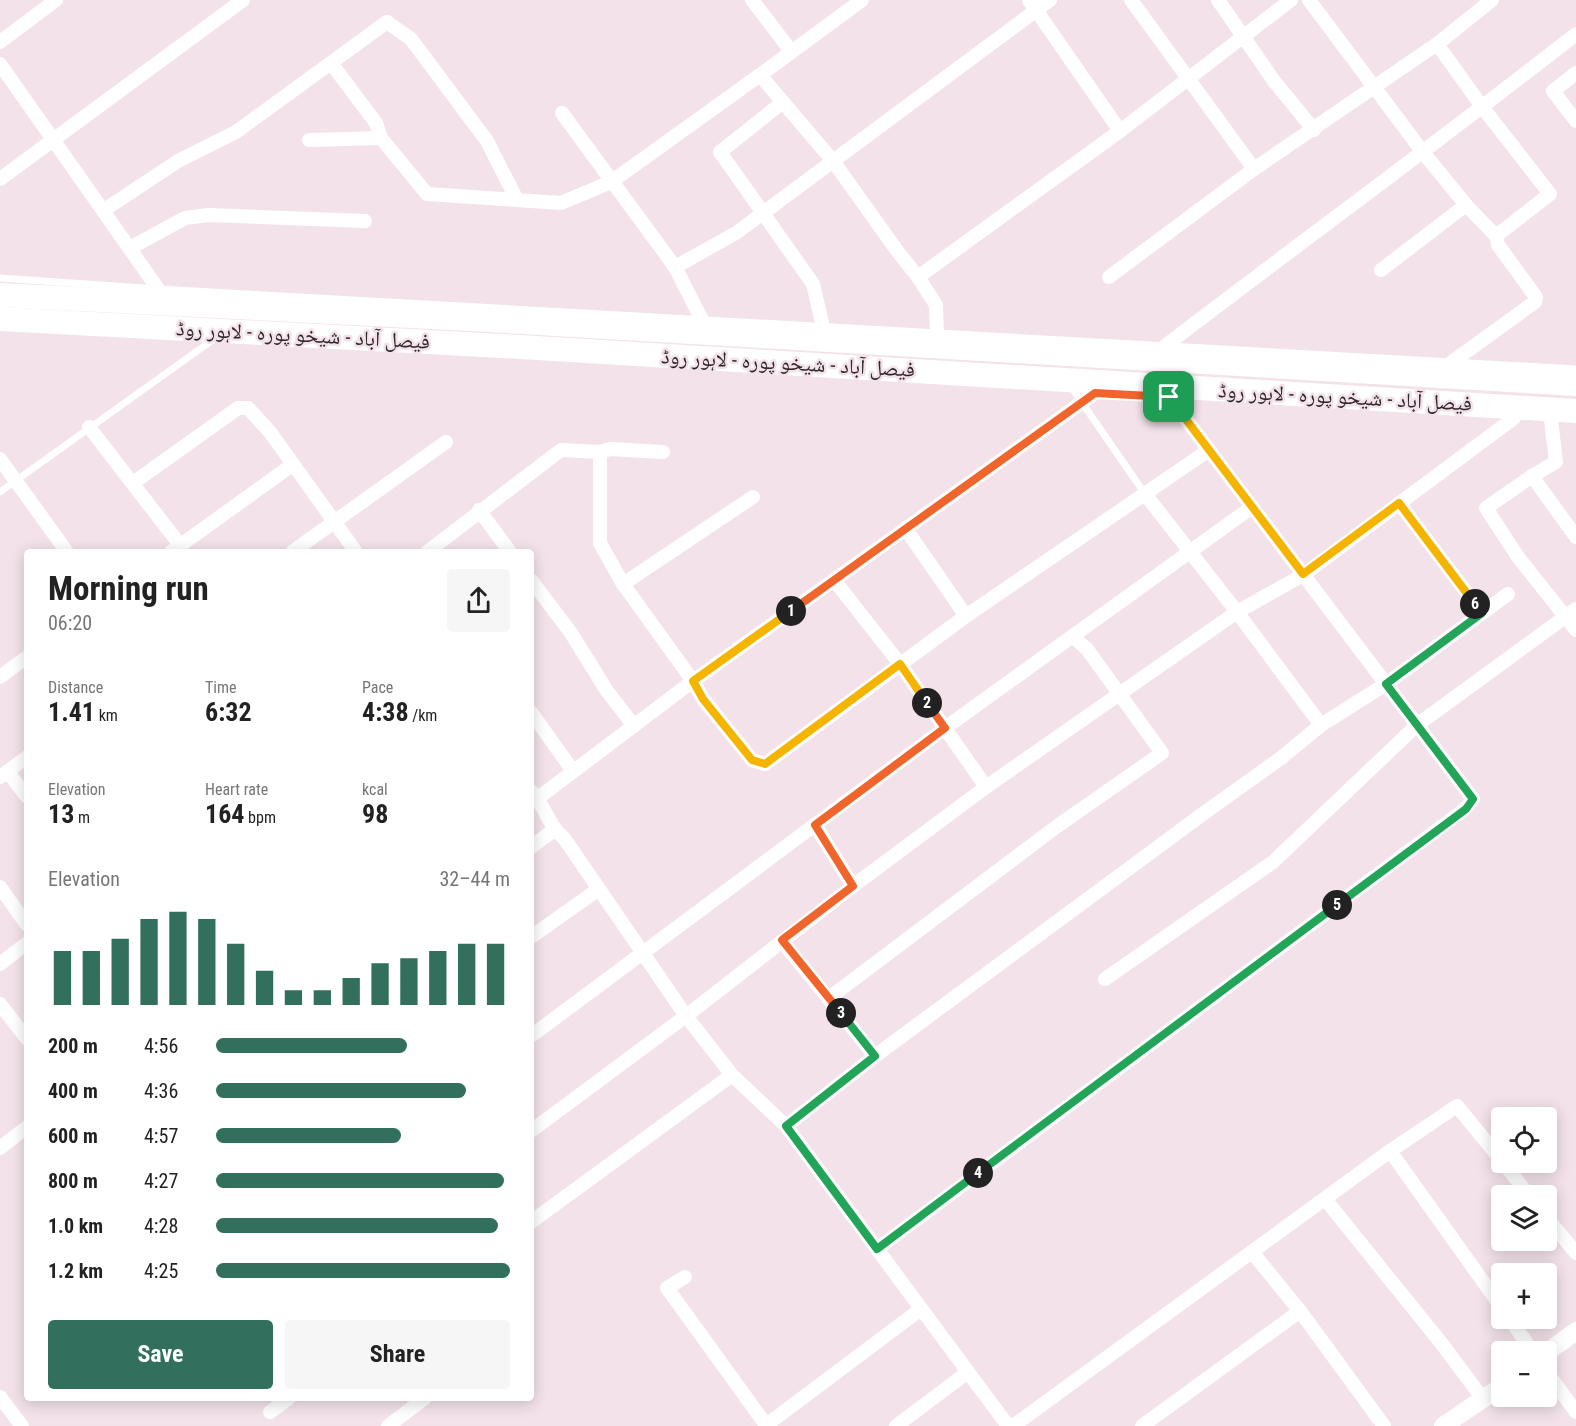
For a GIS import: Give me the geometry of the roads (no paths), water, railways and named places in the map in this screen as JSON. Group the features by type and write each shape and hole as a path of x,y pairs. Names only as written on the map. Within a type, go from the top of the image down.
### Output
{"highway":[{"name":"فیصل آباد - شیخو پورہ - لاہور روڈ","path":"0,295 512,321 1576,384"},
{"name":"فیصل آباد - شیخو پورہ - لاہور روڈ","path":"0,319 515,347 1557,417"}],"street":[{"path":"0,42 56,0"},
{"path":"0,179 243,0"},
{"path":"752,0 791,51"},
{"path":"675,267 736,233 833,161 1033,5 1050,0"},
{"path":"1131,0 1254,169"},
{"path":"1218,0 1274,81 1314,129"},
{"path":"918,277 1120,131 1291,0"},
{"path":"1309,0 1422,151 1466,205 1496,236 1498,245 1536,297 1535,302 1452,362"},
{"path":"1109,277 1254,169 1437,44 1492,0"},
{"path":"331,63 376,123 381,138 427,194 561,203 611,182 760,75 853,2"},
{"path":"1033,5 1120,131"},
{"path":"104,210 178,161 236,132 387,22 411,39 487,141 518,200"},
{"path":"1165,346 1422,151 1483,108 1576,34"},
{"path":"1437,44 1550,194 1496,236"},
{"path":"0,64 158,289"},
{"path":"1576,73 1553,91 1576,121"},
{"path":"760,75 833,161 918,277 936,305 937,333"},
{"path":"783,102 720,152 813,284 823,327"},
{"path":"562,113 675,267 702,320"},
{"path":"309,140 381,138"},
{"path":"1381,270 1466,205"},
{"path":"130,248 185,218 208,215 365,221"},
{"path":"1008,1426 786,1126 732,1075 686,1016 564,838 554,830 534,794 573,771 905,528 1077,397 1100,393"},
{"path":"877,1249 1466,809 1473,799 1170,397"},
{"path":"133,483 238,408 248,408 270,432 354,549"},
{"path":"1557,417 1556,462 1486,508 1518,557 1571,613 1576,630"},
{"path":"534,1129 986,787 1237,612 1303,574 1513,418"},
{"path":"89,427 133,483 176,549 292,465"},
{"path":"296,549 446,442"},
{"path":"431,549 479,510 561,450 600,452 609,449 663,452"},
{"path":"600,452 600,543 623,584 693,681 703,699 752,760 765,764 966,616 1209,450"},
{"path":"0,459 65,549"},
{"path":"1532,476 1576,537"},
{"path":"1144,494 1237,612 1321,725"},
{"path":"623,584 753,498"},
{"path":"1399,503 1482,613"},
{"path":"534,1034 945,728 1252,507"},
{"path":"479,510 508,549"},
{"path":"905,528 966,616"},
{"path":"834,580 900,664 986,787"},
{"path":"534,584 571,633 607,691 634,726"},
{"path":"786,1126 875,1056 1281,758 1321,725 1386,684 1508,594"},
{"path":"1106,979 1273,862 1417,725 1571,613"},
{"path":"829,998 1056,827 1162,753 1087,649 1073,637"},
{"path":"0,676 24,659"},
{"path":"534,716 573,771"},
{"path":"24,759 4,774 24,795"},
{"path":"815,825 853,886"},
{"path":"534,845 554,830"},
{"path":"0,887 24,922"},
{"path":"534,935 599,890"},
{"path":"782,940 875,1056"},
{"path":"0,964 24,945"},
{"path":"0,1004 24,1035"},
{"path":"534,1220 732,1075"},
{"path":"1013,1426 1390,1151 1457,1106 1491,1148"},
{"path":"0,1147 24,1129"},
{"path":"1390,1151 1491,1293"},
{"path":"1511,1173 1520,1185"},
{"path":"1325,1199 1442,1344 1483,1399"},
{"path":"1557,1230 1576,1253"},
{"path":"1252,1252 1300,1311 1384,1426"},
{"path":"685,1277 667,1288 766,1426 921,1309"},
{"path":"1142,1426 1300,1311"},
{"path":"1557,1345 1576,1332"},
{"path":"896,1426 968,1372"},
{"path":"1557,1386 1576,1412"},
{"path":"1443,1426 1491,1394"},
{"path":"0,1397 21,1426"},
{"path":"270,1412 286,1401"},
{"path":"388,1426 421,1401"}],"lane":[{"path":"0,278 158,289 1576,369"},
{"path":"0,327 143,335"},
{"path":"202,338 226,340"},
{"path":"0,492 214,339"},
{"path":"1062,391 1077,397 1144,494"}]}
